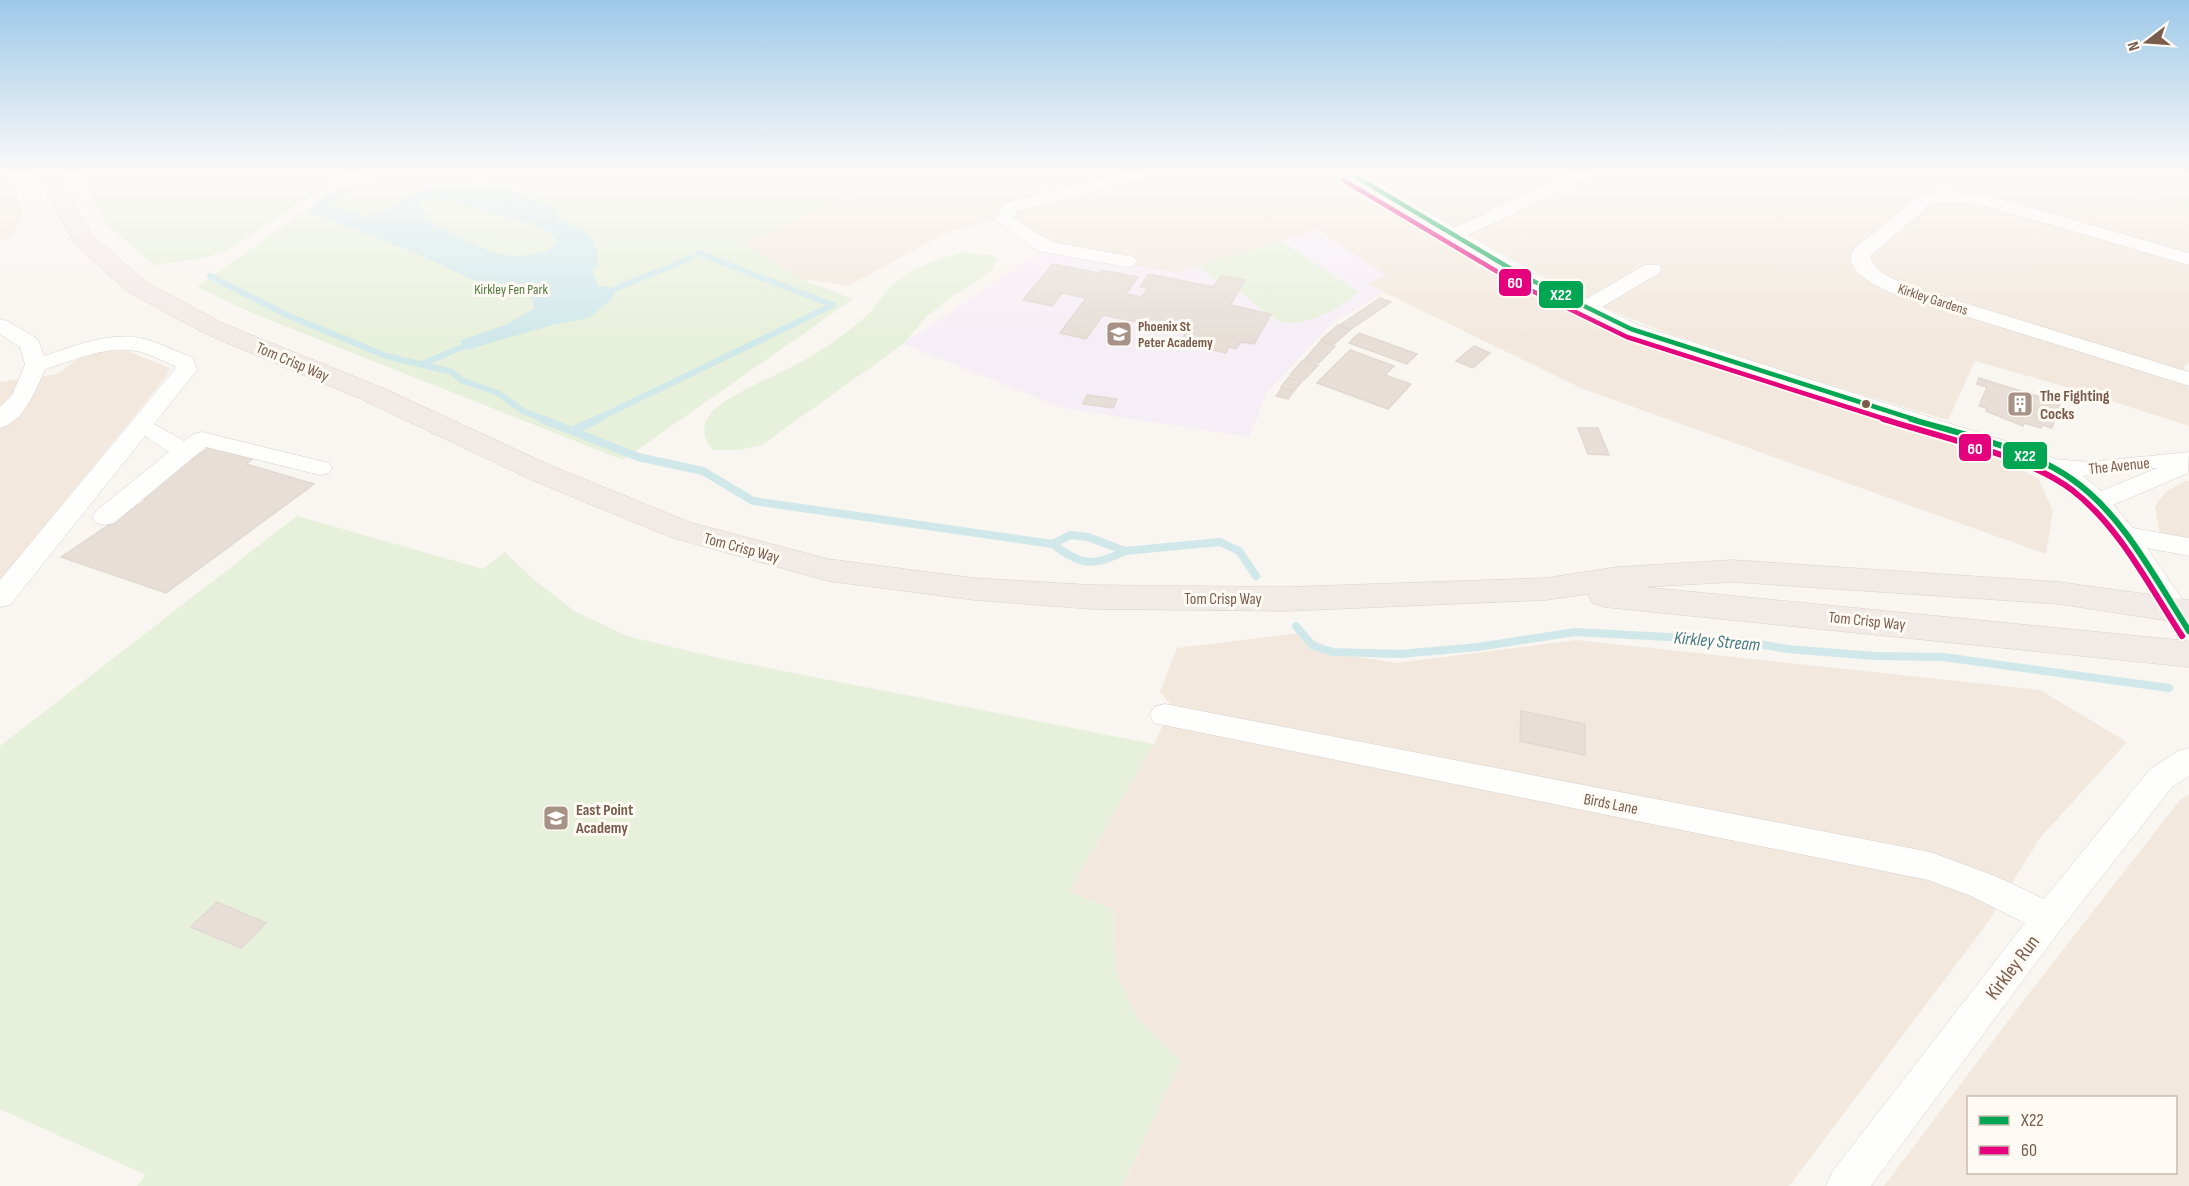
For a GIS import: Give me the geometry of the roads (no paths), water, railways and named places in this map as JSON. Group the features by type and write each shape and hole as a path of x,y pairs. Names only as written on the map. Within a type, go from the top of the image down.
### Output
{"highway":[{"name":"Tom Crisp Way","path":"76,227 82,239 137,287 215,329 373,394 544,474 681,530 828,570 974,589 1080,596 1287,598 1546,589 1617,578 1734,571 2059,593 2186,618"},
{"path":"1827,576 1880,591 2152,621 2189,645"},
{"name":"Tom Crisp Way","path":"1546,589 2189,654"}],"street":[{"path":"1015,227 1046,247 1127,261"},
{"path":"1440,227 1523,276 1630,329 2010,450 2048,465 2079,484 2097,502 2125,535 2186,618"},
{"path":"1454,236 1472,227"},
{"name":"Kirkley Gardens","path":"1892,227 1861,253 1861,262 1871,274 1899,289 2189,379"},
{"name":"Kirkley Gardens","path":"2079,227 2189,259"},
{"path":"1586,308 1652,269"},
{"path":"0,324 30,345 36,365 22,397 0,421"},
{"path":"0,598 186,370 184,363 140,345 122,344 36,365"},
{"path":"139,427 152,430 184,452"},
{"path":"105,517 202,439 246,447 269,456 320,468"},
{"name":"The Avenue","path":"2048,465 2089,469 2151,461 2189,462"},
{"name":"The Avenue","path":"2097,502 2189,462"},
{"path":"2125,535 2189,547"},
{"name":"Birds Lane","path":"1165,715 1930,866 1983,886 2049,918"},
{"name":"Kirkley Run","path":"1846,1186 2049,918 2162,778 2189,760"}],"water":[{"path":"350,227 441,227 493,251 507,255 523,255 540,253 558,242 550,232 537,227 578,227 587,233 595,244 598,264 592,270 598,286 617,288 613,298 589,318 552,325 467,350 460,341 505,325 534,309 532,298 473,280 413,252"}],"waterway":[{"path":"595,420 833,305 698,253"},
{"path":"617,288 691,258"},
{"path":"210,276 287,315 386,356 452,372 461,380 498,393 523,411 546,420"},
{"path":"422,364 465,346"},
{"path":"542,419 638,457 703,471 753,501 1053,544"},
{"path":"574,430 598,419"},
{"path":"1053,544 1070,535 1088,537 1125,551"},
{"path":"1125,551 1220,542 1239,551 1256,576"},
{"path":"1053,544 1072,557 1088,562 1105,560 1125,551"},
{"name":"Kirkley Stream","path":"1296,626 1313,646 1333,652 1400,654 1478,647 1575,632 1741,641 1787,649 1875,656 1943,657 2169,688"}],"place":[{"name":"Phoenix St Peter Academy","path":"1119,334"},
{"name":"The Fighting Cocks","path":"2020,404"},
{"name":"East Point Academy","path":"556,818"}],"park label":[{"name":"Kirkley Fen Park","path":"511,289"}]}
